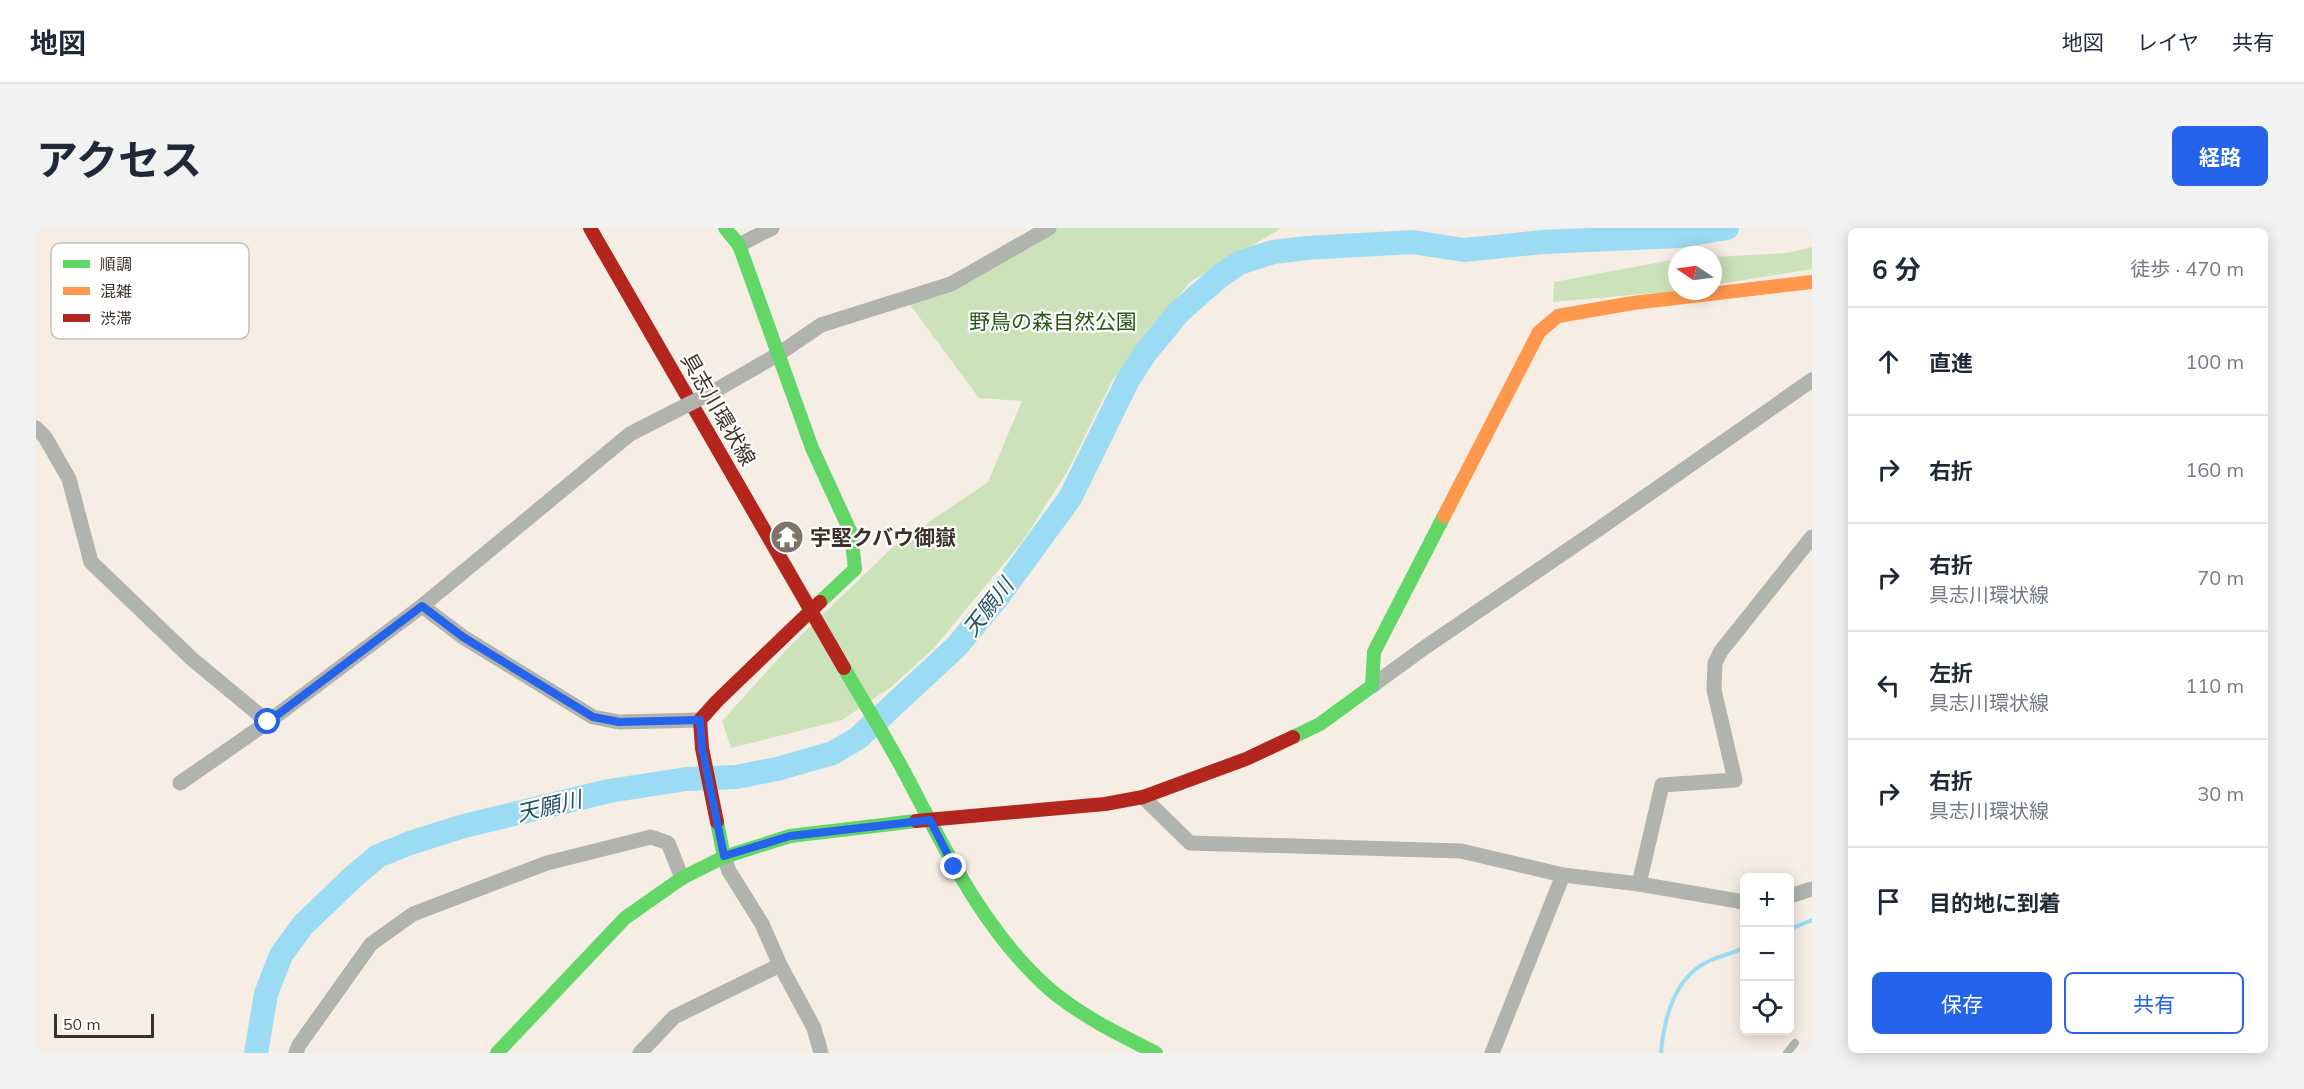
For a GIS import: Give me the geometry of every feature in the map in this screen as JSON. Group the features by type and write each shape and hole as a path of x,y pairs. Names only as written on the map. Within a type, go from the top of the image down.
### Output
{"main road":[{"name":"具志川環状線","path":"590,228 909,780 954,867 981,911 1005,944 1075,1008 1117,1035 1156,1053"},
{"path":"724,856 702,748 700,720 855,569 851,533 813,448 777,355 761,302 739,245 725,228"},
{"path":"499,1052 625,918 682,878 724,856 790,836 1105,804 1143,797 1246,759 1320,724 1372,686 1374,652 1539,332 1558,316 1633,303 1812,282"}],"street":[{"path":"739,245 772,228"},
{"path":"180,783 268,722 422,606 630,434 711,393 777,355 821,325 951,284 1049,228"},
{"path":"1372,686 1812,380"},
{"path":"36,428 45,437 69,479 91,562 192,658 268,722"},
{"path":"1639,884 1662,785 1735,780 1714,690 1715,663 1721,651 1812,537"},
{"path":"422,606 463,637 593,717 619,722 700,720"},
{"path":"1143,797 1190,843 1461,851 1563,875 1639,884 1740,901"},
{"path":"296,1053 299,1045 371,944 413,914 547,863 651,837 668,843 682,878"},
{"path":"724,856 729,872 762,924 780,965 814,1028 821,1053"},
{"path":"1492,1053 1563,875"},
{"path":"1794,895 1812,889"},
{"path":"640,1053 674,1017 780,965"}],"lane":[{"path":"1787,1053 1794,1042"}],"green space":[{"name":"野鳥の森自然公園","path":"1049,228 1282,228 1190,282 1112,381 1067,472 1022,542 933,649 891,687 842,720 731,748 722,721 788,648 894,546 988,482 1022,401 979,398 905,298"},
{"path":"1812,247 1812,269 1722,284 1722,257 1787,253"},
{"path":"1668,261 1668,292 1553,302 1554,282"}],"waterway":[{"name":"天願川","path":"256,1053 266,994 281,955 303,925 378,856 464,826 609,791 686,779 736,777 777,769 833,753 858,738 956,647 997,598 1070,498 1128,380 1146,352 1179,312 1220,276 1239,263 1273,252 1307,248 1413,242 1464,250 1543,242 1680,236 1727,228"},
{"path":"1794,927 1812,920"},
{"path":"1661,1053 1668,1013 1679,988 1687,977 1709,961 1740,949"}],"traffic: fast":[{"path":"725,228 739,245 812,448 851,533 855,569 820,602"},
{"path":"1293,737 1320,724 1372,686 1374,652 1444,516"},
{"path":"844,668 969,891 1005,942 1025,965 1059,997 1099,1023 1156,1053"},
{"path":"717,822 724,857 790,836 916,821"},
{"path":"497,1053 625,918 682,878 724,857"}],"traffic: slow":[{"path":"1444,516 1539,332 1558,316 1633,303 1812,282"}],"traffic: jam":[{"path":"590,228 844,668"},
{"path":"717,822 702,748 700,720 820,602"},
{"path":"916,821 1105,804 1143,797 1246,759 1293,737"}],"place":[{"name":"宇堅クバウ御嶽","path":"787,537"}],"route":[{"path":"268,722 422,606 463,637 593,717 619,722 700,720 702,748 724,856 790,836 930,820 954,867"}]}
